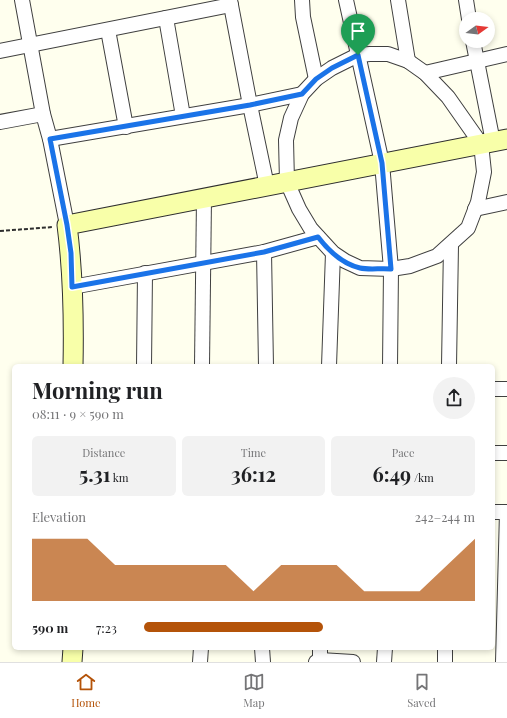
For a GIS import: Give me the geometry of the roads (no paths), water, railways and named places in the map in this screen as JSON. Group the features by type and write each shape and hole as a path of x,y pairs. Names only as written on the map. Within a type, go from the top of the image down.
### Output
{"street":[{"path":"22,0 43,114 50,139 67,225 71,253 73,364"},
{"path":"302,0 303,17 316,79"},
{"path":"346,0 382,163 391,269 390,364"},
{"path":"398,0 408,62"},
{"path":"466,0 468,12"},
{"path":"0,51 166,18 230,2 267,186"},
{"path":"166,18 184,116"},
{"path":"108,30 126,127"},
{"path":"473,48 494,142 484,172 475,209 468,228 451,245 437,256 410,266 391,269 360,268 345,261 333,253 311,229 299,209 287,182 286,140 291,118 302,94 316,79 332,68 358,55 388,54 408,62 425,73 494,142"},
{"path":"425,73 507,54"},
{"path":"50,139 250,105 302,94"},
{"path":"0,122 43,114"},
{"path":"67,225 494,142"},
{"path":"202,364 204,198"},
{"path":"475,209 507,202"},
{"path":"72,287 264,252 318,237"},
{"path":"449,364 451,245"},
{"path":"264,252 266,364"},
{"path":"329,364 333,253"},
{"path":"144,364 146,273"},
{"path":"495,388 507,389 507,383"},
{"path":"495,453 507,453"},
{"path":"495,512 507,512 503,662"},
{"path":"72,662 73,650"},
{"path":"200,662 201,650"},
{"path":"262,650 263,662"},
{"path":"384,650 384,662"},
{"path":"445,650 445,662"},
{"path":"319,657 353,662"}]}
